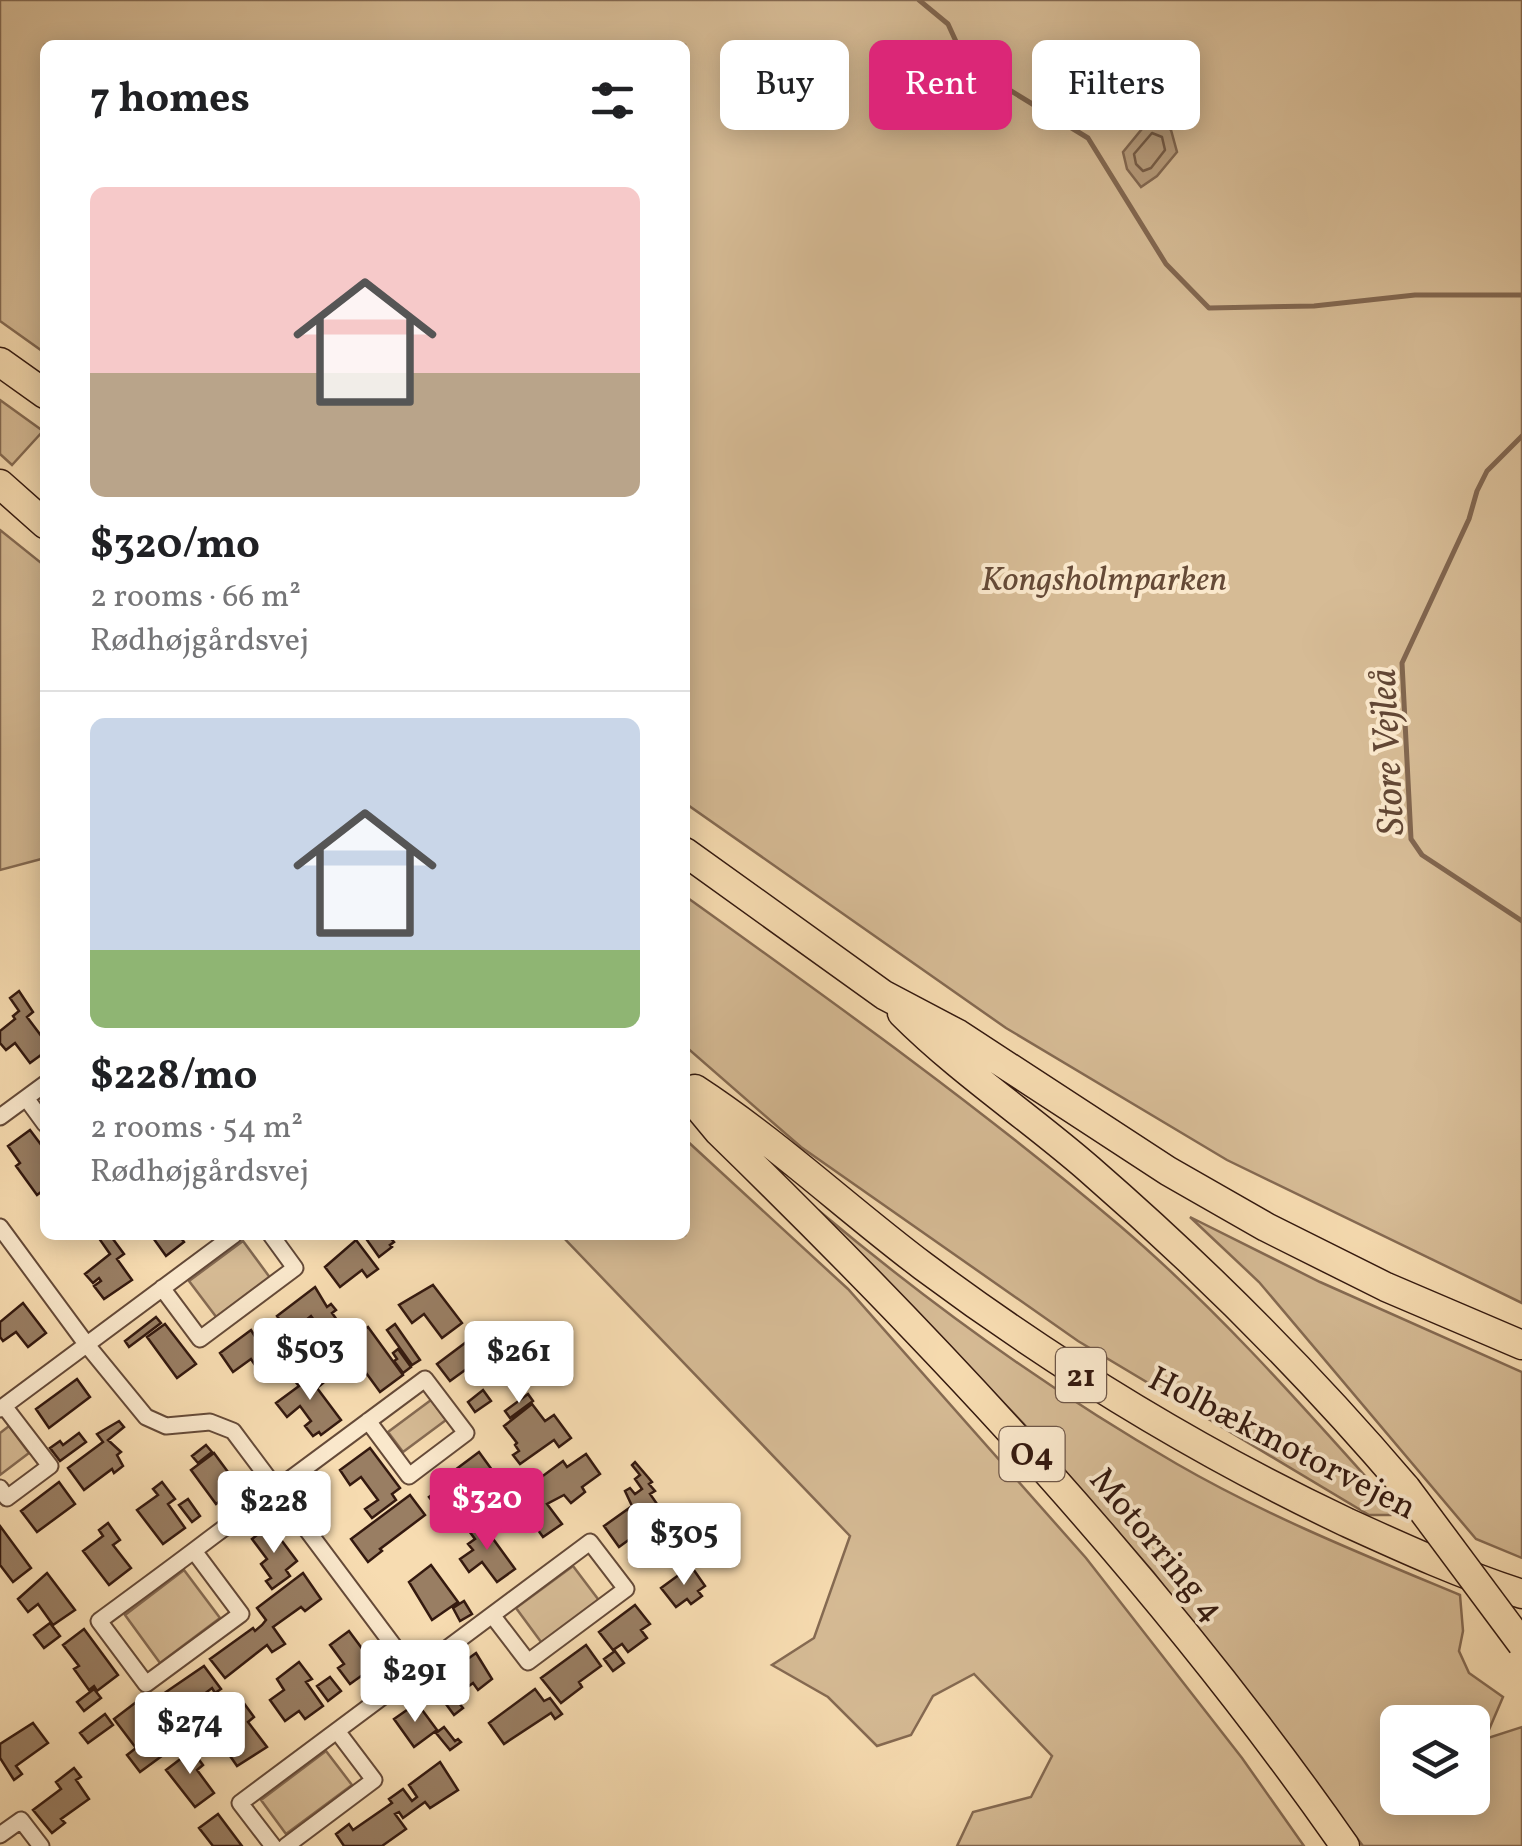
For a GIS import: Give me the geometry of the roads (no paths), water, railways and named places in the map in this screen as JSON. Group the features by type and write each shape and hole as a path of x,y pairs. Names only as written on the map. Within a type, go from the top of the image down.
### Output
{"highway":[{"path":"0,362 40,390"},
{"path":"0,484 40,520"},
{"path":"690,856 884,996 939,1050 1085,1166 1189,1258 1272,1339 1406,1488 1522,1644"},
{"path":"884,996 958,1034 1168,1171 1266,1227 1386,1287 1522,1345"},
{"name":"Holbækmotorvejen","path":"690,1086 736,1116 834,1198 1025,1340 1153,1422 1265,1484 1354,1526 1522,1594"},
{"name":"Motorring 4","path":"690,1097 718,1132 968,1384 1077,1505 1228,1688 1345,1846"}],"street":[{"path":"0,1117 40,1088"},
{"path":"26,1098 40,1117"},
{"path":"0,1227 86,1344 146,1417 166,1426 210,1422 233,1431 414,1674"},
{"path":"0,1488 7,1498 50,1466 2,1407 227,1240"},
{"path":"162,1288 200,1339 296,1268 275,1240"},
{"path":"194,1551 240,1614 146,1684 100,1621 425,1378 466,1433 409,1476 368,1421"},
{"path":"272,1846 240,1803 414,1674 492,1615 590,1542 626,1589 528,1662 492,1615"},
{"path":"286,1846 374,1780 337,1731"},
{"path":"0,1836 22,1820 41,1846"}],"water":[{"path":"1141,130 1171,130 1177,152 1157,176 1141,187 1127,169 1123,152"}],"waterway":[{"name":"Store Vejleå","path":"919,0 948,24 959,48 1003,86 1088,138 1166,264 1209,308 1314,306 1415,295 1522,295"},
{"name":"Store Vejleå","path":"1522,436 1487,471 1402,663 1411,839 1422,855 1522,921"}],"park label":[{"name":"Kongsholmparken","path":"1104,578"}]}
